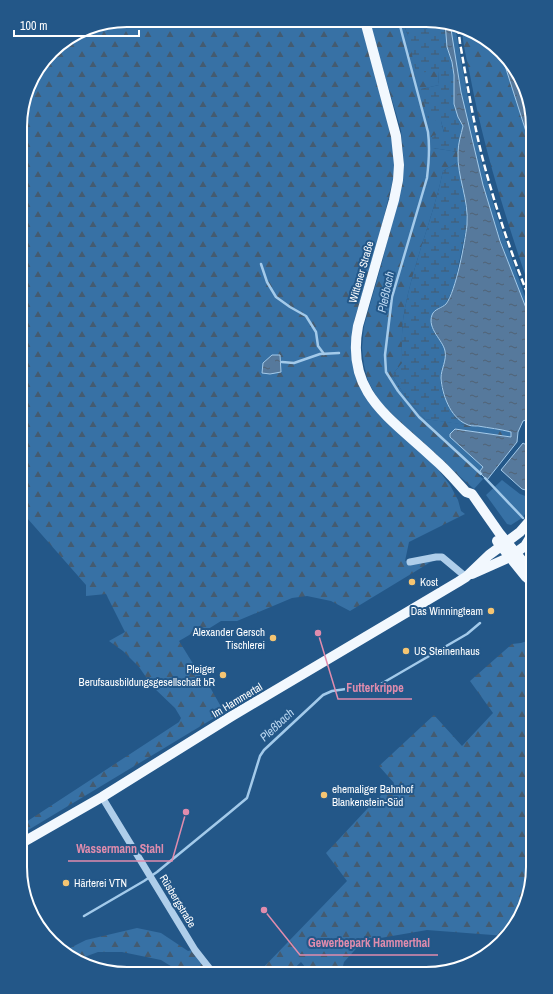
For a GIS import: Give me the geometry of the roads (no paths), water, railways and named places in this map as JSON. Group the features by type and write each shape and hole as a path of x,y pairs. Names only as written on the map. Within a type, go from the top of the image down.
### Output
{"main road":[{"name":"Wittener Straße","path":"366,27 394,122 399,165 394,200 358,326 355,345 358,370 363,383 376,405 435,459 466,492 472,494 503,544 526,567"},
{"name":"Im Hammertal","path":"466,577 488,555 520,532 526,525"},
{"path":"513,555 526,544"},
{"name":"Wittener Straße","path":"513,555 526,577"},
{"name":"Im Hammertal","path":"27,840 102,797 232,716 466,577 513,555"}],"street":[{"path":"410,562 436,556 442,557 466,577"},
{"name":"Rüsbergstraße","path":"102,797 195,950 208,967"}],"water":[{"path":"446,29 451,30 461,92 483,185 500,241 526,308 526,420 523,421 518,432 517,442 487,480 480,473 483,467 450,437 450,434 455,429 511,437 511,432 469,425 460,421 451,411 445,398 441,378 445,351 433,330 431,320 434,311 446,304 450,298 457,278 467,225 466,206 458,162 458,146 463,126 458,117 454,104 454,75 452,62 447,47"},
{"path":"505,66 516,83 521,95 525,114 526,132"},
{"path":"272,355 280,355 281,372 270,374 262,373 263,363"},
{"path":"523,443 526,445 526,490 522,489 501,470"}],"waterway":[{"name":"Pleßbach","path":"400,27 428,132 429,155 427,178 392,297 385,355 386,372 398,391 419,417 481,474"},
{"path":"261,264 267,282 276,297 306,316 316,332 318,346 324,354"},
{"path":"282,362 294,363 320,354 339,353"},
{"name":"Pleßbach","path":"485,478 523,518"},
{"name":"Pleßbach","path":"84,916 157,872 247,798 260,756 264,750 323,695 332,691 346,689 374,688 467,634 480,623"}],"railway":[{"path":"459,32 470,102 483,160 505,234 526,289"}],"place":[{"name":"Kost","path":"412,582"},
{"name":"Das Winningteam","path":"491,611"},
{"name":"Futterkrippe","path":"318,633"},
{"name":"Alexander Gersch Tischlerei","path":"273,638"},
{"name":"US Steinenhaus","path":"406,651"},
{"name":"Pleiger Berufsausbildungsgesellschaft bR","path":"223,675"},
{"name":"ehemaliger Bahnhof Blankenstein-Süd","path":"324,795"},
{"name":"Wassermann Stahl","path":"186,812"},
{"name":"Härterei VTN","path":"66,883"},
{"name":"Gewerbepark Hammerthal","path":"264,910"}]}
